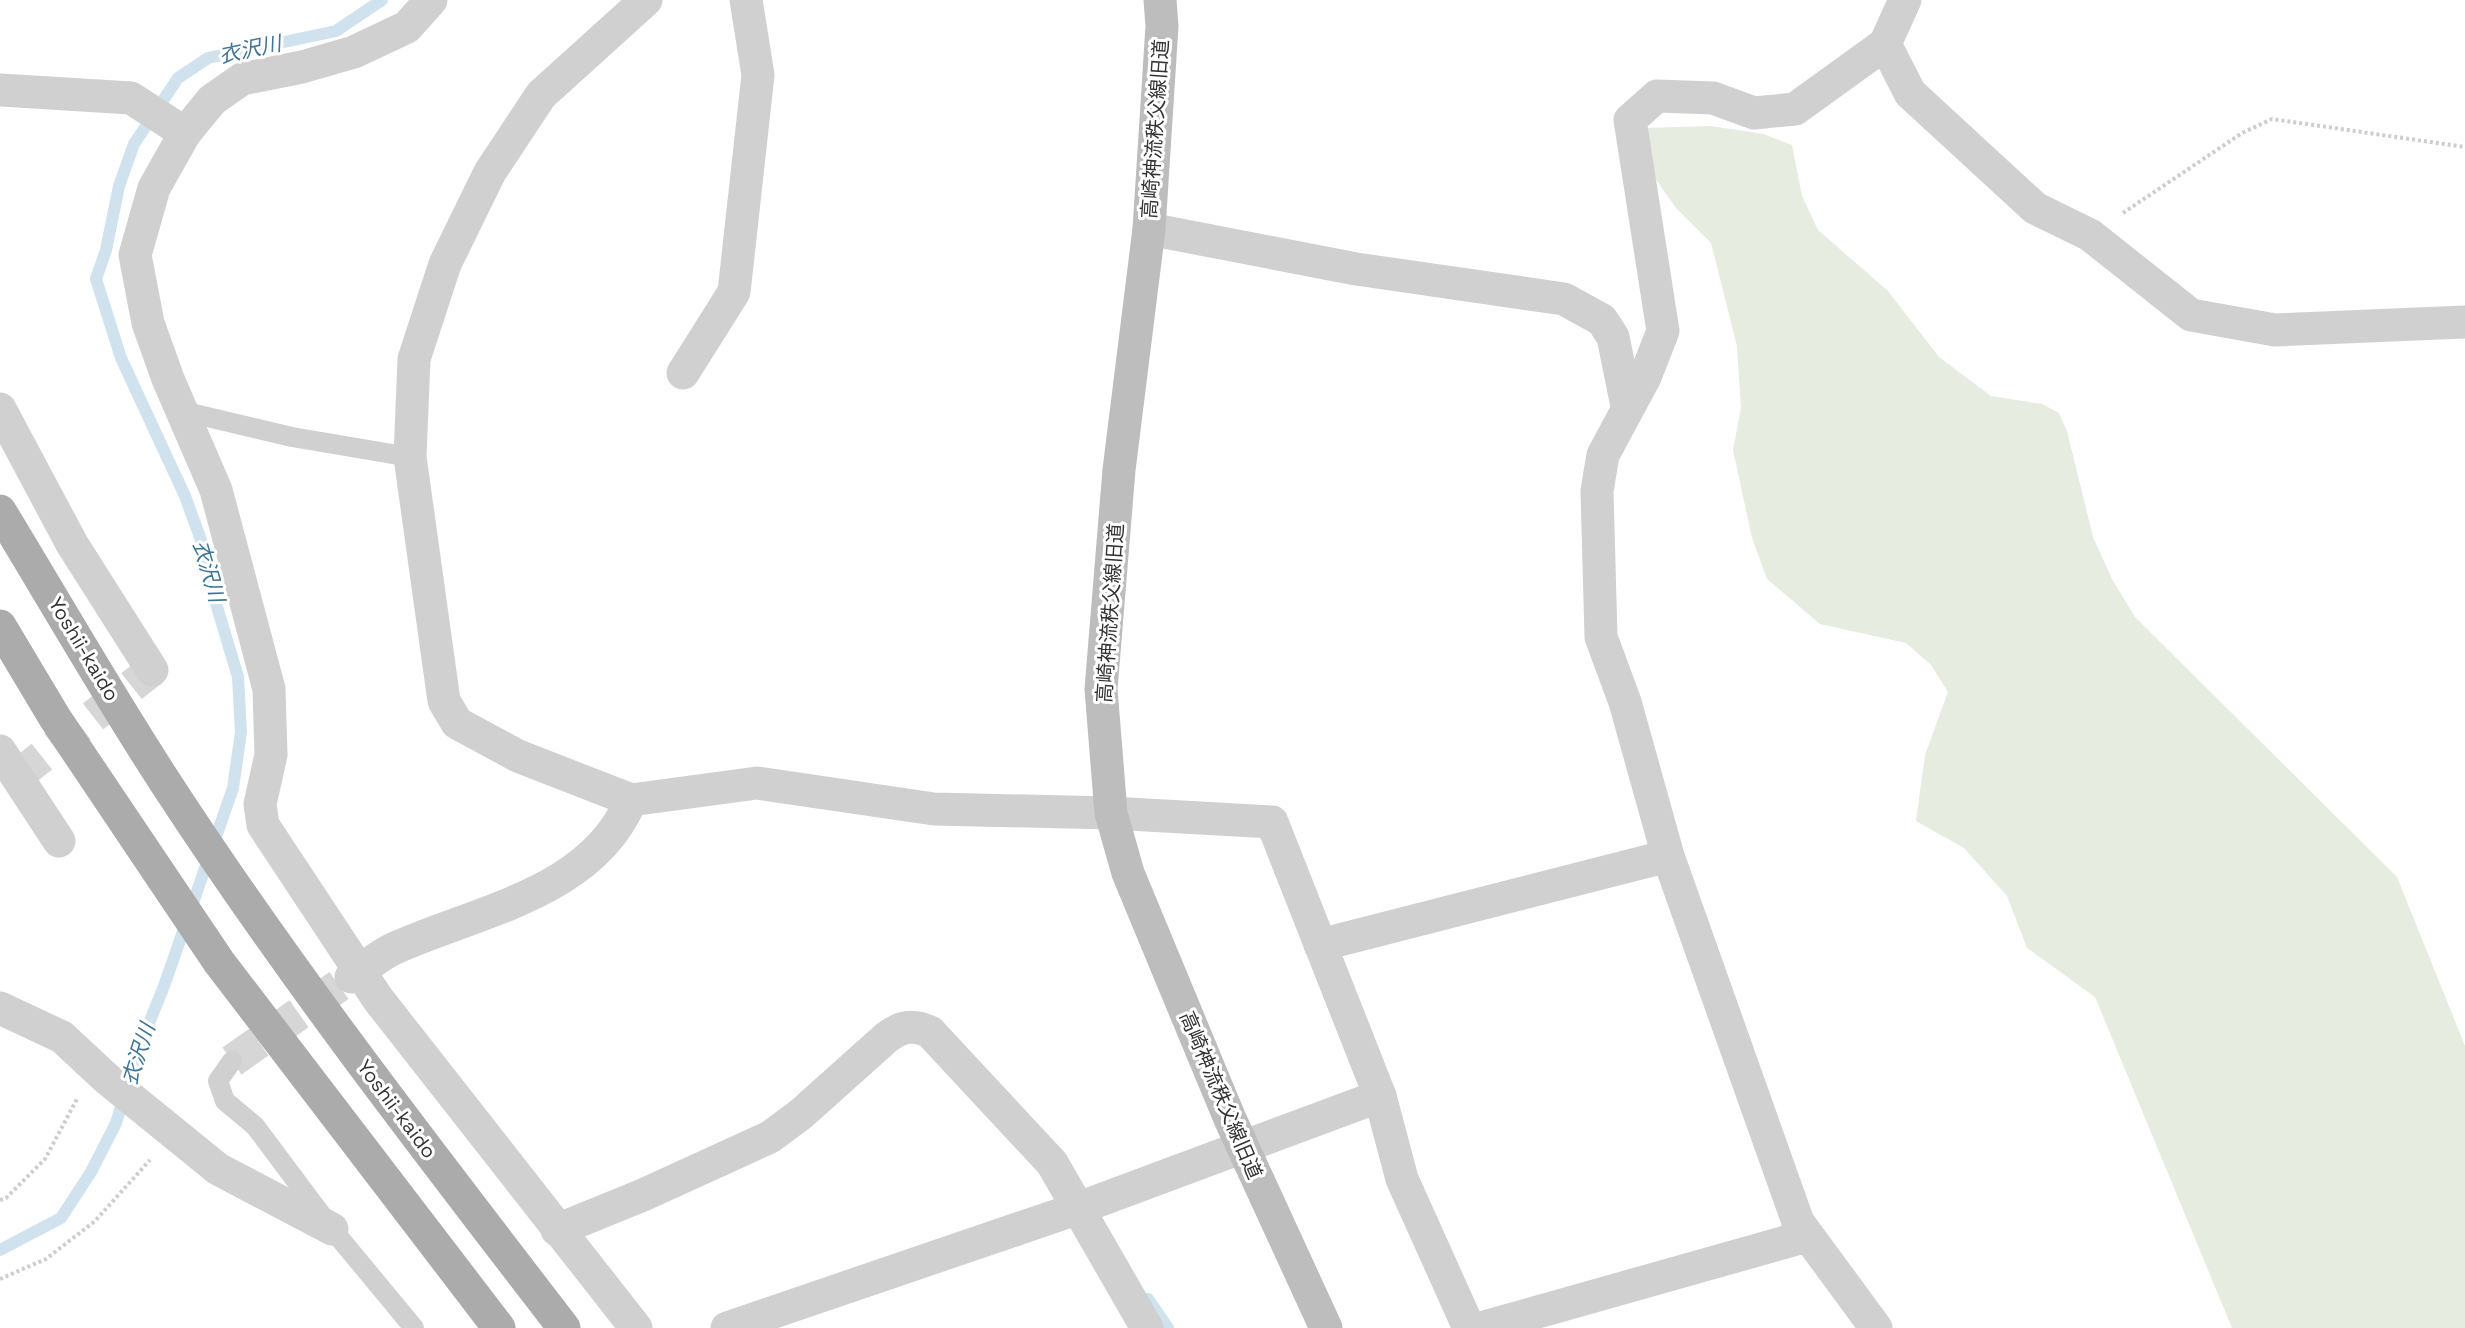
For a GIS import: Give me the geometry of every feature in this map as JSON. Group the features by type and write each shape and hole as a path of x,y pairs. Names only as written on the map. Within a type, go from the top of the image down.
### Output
{"main road":[{"name":"Yoshii-kaido","path":"0,511 168,787 236,886 377,1085 564,1328"},
{"path":"0,626 55,718 219,962 499,1328"}],"street":[{"path":"431,0 407,27 354,52 302,67 242,79 212,100 185,133 154,188 135,255 148,323 216,490 269,689 271,755 260,804 263,825 355,974 636,1328"},
{"path":"646,0 541,95 490,172 445,264 414,359 410,457 444,701 457,723 518,756 631,800 757,783 934,809 1111,813 1272,822 1380,1096 1402,1179 1469,1328"},
{"path":"683,373 734,292 758,75 746,0"},
{"name":"高崎神流秩父線旧道","path":"1160,0 1162,26 1149,229 1119,470 1101,688 1111,813 1128,873 1244,1149 1326,1328"},
{"path":"1876,1328 1798,1222 1668,856 1625,702 1601,637 1597,491 1603,455 1627,406 1645,377 1663,331 1630,120 1657,96 1713,98 1754,113 1795,109 1885,44 1905,0"},
{"path":"1885,44 1910,93 2034,208 2090,236 2191,315 2275,330 2465,322"},
{"path":"0,90 131,98 185,133"},
{"path":"1149,229 1356,269 1564,299 1602,320 1613,338 1627,406"},
{"path":"0,409 72,544 152,670"},
{"path":"5,773 59,841"},
{"path":"355,974 391,950 548,888 600,847 624,818 631,800"},
{"path":"1320,945 1668,856"},
{"path":"0,1008 62,1037 100,1072 218,1169 332,1229"},
{"path":"557,1230 643,1196 770,1137 801,1114 887,1037 899,1029 916,1026 930,1032 1053,1163 1147,1328"},
{"path":"727,1328 1079,1208 1244,1149 1380,1096"},
{"path":"1481,1328 1808,1236"}],"lane":[{"path":"182,411 292,437 410,457"},
{"path":"232,1062 218,1081 225,1101 255,1126 332,1229 414,1328"}],"path":[{"path":"2090,236 2242,133 2272,119 2465,147"},
{"path":"0,1200 6,1198 45,1158 100,1072"},
{"path":"0,1279 46,1259 95,1221 130,1186 168,1129"}],"shaded area":[{"path":"1711,126 1763,134 1792,145 1802,196 1818,230 1888,291 1939,357 1991,396 2042,404 2059,413 2067,431 2093,537 2112,579 2135,617 2397,877 2465,1046 2465,1328 2232,1328 2095,997 2027,948 2007,896 1964,848 1916,821 1925,755 1948,692 1931,665 1906,643 1820,624 1767,579 1752,538 1733,450 1741,408 1737,346 1711,243 1676,208 1645,164 1643,128"}],"waterway":[{"name":"衣沢川","path":"0,1250 61,1218 91,1172 116,1123 139,1048 164,986 233,788 241,732 238,677 215,600 201,540 185,496 121,358 96,279 106,250 119,186 134,144 178,78 208,58 336,31 382,0"},
{"path":"1148,1299 1168,1328"}],"tunnel":[{"path":"16,777 152,670"},
{"path":"232,1061 351,977"}]}
